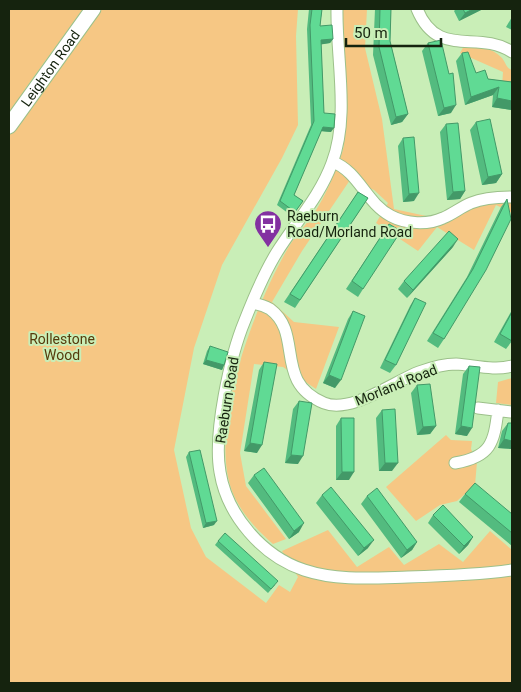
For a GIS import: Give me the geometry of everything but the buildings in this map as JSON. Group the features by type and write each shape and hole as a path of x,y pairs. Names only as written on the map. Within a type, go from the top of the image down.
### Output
{"street":[{"name":"Leighton Road","path":"9,126 93,9"},
{"name":"Raeburn Road","path":"337,9 342,106 340,130 333,162 319,192 277,253 244,322 233,359 219,433 218,455 220,474 235,513 247,530 284,562 302,569 321,575 346,578 454,576 512,570"},
{"path":"417,9 428,28 437,36 451,40 487,43 506,48 512,52"},
{"path":"333,162 342,165 355,177 368,197 380,209 392,217 409,222 426,222 441,219 470,204 486,199 512,197"},
{"name":"Morland Road","path":"252,303 270,309 280,320 288,340 292,370 298,384 316,399 333,406 359,401 412,375 436,366 454,364 506,368 512,366"},
{"path":"478,408 512,409"},
{"path":"455,463 465,462 490,446 494,440 498,410"}],"green space":[{"name":"Rollestone Wood","path":"9,9 83,9 25,89 32,103 102,9 298,9 296,36 298,125 282,158 222,265 194,348 174,450 191,528 206,557 266,603 279,585 290,592 298,577 282,551 328,530 357,567 389,547 404,565 439,544 463,562 490,531 512,550 512,683 9,683"},
{"path":"343,9 367,9 365,48 382,119 394,209 440,219 502,194 512,196 512,213 496,205 474,250 437,227 418,251 376,223 388,203 374,190 350,180 302,251 272,302 294,322 339,327 316,389 283,367 254,364 240,453 246,486 286,539 273,544 252,523 235,498 227,471 226,440 229,406 238,370 261,302 288,248 322,200 335,173 343,150 346,100"},
{"path":"465,44 498,54 507,67 512,70 512,89 502,87 503,72 460,53"},
{"path":"512,378 512,405 496,403 498,382"},
{"path":"446,435 451,440 472,441 471,449 477,462 475,485 457,501 440,505 416,521 386,487"}],"place":[{"name":"Raeburn Road/Morland Road","path":"268,248"}]}
